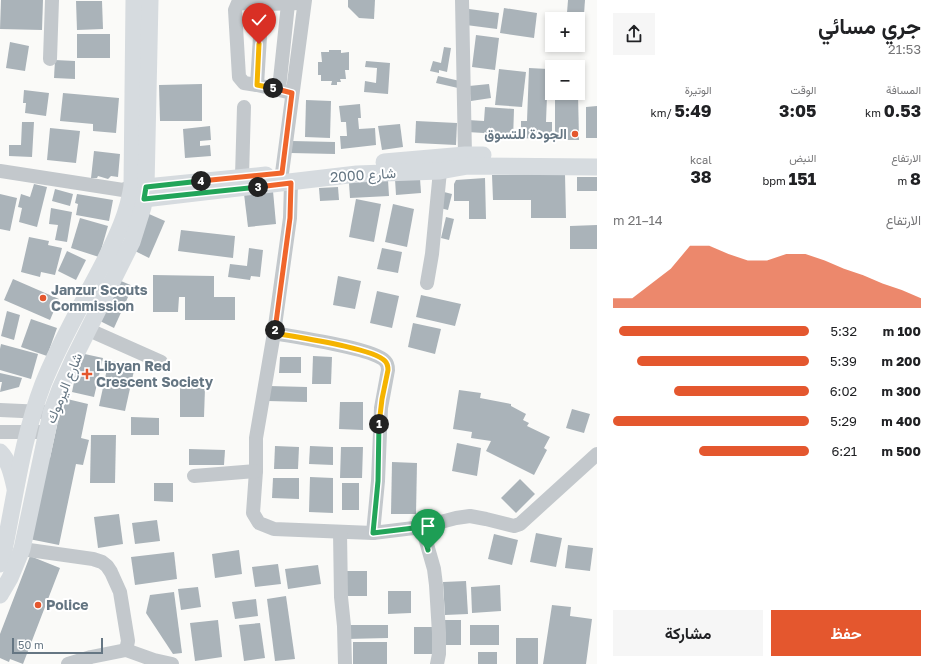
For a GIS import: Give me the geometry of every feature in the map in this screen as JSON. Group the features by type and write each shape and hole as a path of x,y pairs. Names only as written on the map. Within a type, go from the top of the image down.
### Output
{"main road":[{"path":"134,0 135,192"},
{"path":"135,192 150,0"},
{"path":"135,192 242,176 286,178 355,164 465,155 597,155"},
{"name":"شارع 2000","path":"135,192 286,178 440,171 468,166 597,166"},
{"name":"شارع اليرموك","path":"0,595 10,578 22,549 51,413 60,389 132,242 138,224 135,192"},
{"name":"شارع اليرموك","path":"0,564 10,523 15,488 34,412 43,384 117,235 135,192"},
{"path":"0,452 4,456 11,472 15,488"}],"street":[{"path":"50,59 52,0"},
{"path":"462,0 465,155"},
{"path":"305,1 286,91 244,83 239,77 235,10 238,3 288,4 305,1"},
{"path":"257,85 262,4"},
{"path":"288,4 286,178 290,218 274,333 256,438 256,471 253,513 259,523 274,529 373,533 422,527 470,516 514,526 520,524 597,454"},
{"path":"242,176 244,107"},
{"path":"0,171 135,192"},
{"path":"427,283 432,254 440,171"},
{"path":"89,330 161,362"},
{"path":"274,333 326,342 362,351 385,360 388,365 381,408 378,481 373,533"},
{"path":"0,410 51,413"},
{"path":"0,432 46,432"},
{"path":"194,476 256,471"},
{"path":"422,527 434,569 436,585 439,633 439,654 437,664"},
{"path":"340,532 341,597 344,626 345,664"},
{"path":"22,549 93,559 102,562 107,566 112,572 120,592 128,641 126,650"},
{"path":"68,664 91,657 126,650 154,662 172,664"}],"building":[{"path":"1,0 43,0 42,30 0,29"},
{"path":"348,0 375,0 374,19 359,18 348,7"},
{"path":"568,0 585,0 584,12 567,12"},
{"path":"76,1 102,1 103,29 77,30"},
{"path":"504,8 537,13 534,38 500,33"},
{"path":"469,9 499,13 497,29 466,25"},
{"path":"77,34 110,34 110,58 77,58"},
{"path":"476,35 499,38 495,70 472,67"},
{"path":"10,42 29,46 25,71 6,68"},
{"path":"444,47 451,48 447,72 439,70 439,73 430,71 433,61 441,63"},
{"path":"329,50 341,50 341,53 349,52 349,70 345,70 346,79 340,79 341,82 337,82 337,85 331,85 332,81 321,81 321,75 318,75 318,62 322,62 321,52 329,52"},
{"path":"55,60 75,61 75,79 54,78"},
{"path":"366,61 390,63 388,94 364,92 365,81 376,83 377,68 365,67"},
{"path":"529,68 545,69 545,100 547,100 546,122 552,122 552,140 521,138 521,121 527,121"},
{"path":"499,69 526,72 522,107 495,105"},
{"path":"438,76 460,81 458,88 436,83"},
{"path":"202,84 202,121 160,121 159,85"},
{"path":"489,84 491,98 471,101 469,86"},
{"path":"24,90 49,93 46,116 25,113 26,103 23,103"},
{"path":"63,93 119,98 116,133 93,131 93,124 60,121"},
{"path":"306,100 331,101 330,138 305,137"},
{"path":"555,100 578,100 579,140 555,140"},
{"path":"360,104 361,118 358,118 359,129 375,128 376,145 341,149 340,136 347,136 346,122 341,122 339,106"},
{"path":"597,106 597,138 586,138 586,107"},
{"path":"485,107 514,109 513,140 483,139 484,133 467,132 468,120 484,121"},
{"path":"416,121 457,123 456,145 415,143"},
{"path":"22,122 34,122 32,157 9,156 9,145 21,145"},
{"path":"400,124 403,147 382,150 378,126"},
{"path":"210,126 211,140 200,141 200,146 210,145 211,156 185,158 183,129"},
{"path":"50,128 80,131 76,163 47,160"},
{"path":"292,141 335,142 335,154 291,153"},
{"path":"94,151 120,154 118,177 111,176 108,179 98,176 97,178 91,178"},
{"path":"565,174 566,218 531,218 531,200 493,200 492,175"},
{"path":"577,177 597,177 597,191 577,191"},
{"path":"420,178 421,193 396,195 395,179"},
{"path":"485,178 486,219 469,219 469,201 454,201 454,184 456,180"},
{"path":"388,180 389,196 350,198 349,183"},
{"path":"34,184 47,187 37,227 19,222 22,208 18,207 21,194 30,197"},
{"path":"338,187 339,200 320,201 319,188"},
{"path":"55,189 73,194 70,206 52,201"},
{"path":"273,191 276,224 248,227 244,194"},
{"path":"444,192 452,194 448,210 440,208"},
{"path":"0,194 17,198 10,231 0,229"},
{"path":"77,194 113,200 109,221 76,215 78,204 75,203"},
{"path":"356,199 381,204 374,242 349,237"},
{"path":"393,204 414,209 407,247 385,242"},
{"path":"51,208 72,212 67,242 55,240 58,225 49,224"},
{"path":"149,214 165,221 149,258 133,250"},
{"path":"446,217 454,219 449,240 441,238"},
{"path":"80,218 108,226 99,257 71,248"},
{"path":"597,225 597,249 570,249 570,226"},
{"path":"181,230 235,236 233,258 178,251"},
{"path":"29,237 49,241 48,245 62,248 55,275 41,272 40,277 21,272"},
{"path":"249,248 263,250 260,277 251,276 250,280 228,277 230,264 247,266"},
{"path":"382,248 402,252 398,273 377,269"},
{"path":"67,251 86,260 76,280 58,271"},
{"path":"153,275 214,276 214,297 235,297 235,320 185,320 185,297 179,297 178,312 153,312"},
{"path":"338,276 361,281 355,309 333,305"},
{"path":"13,279 59,299 50,320 4,300"},
{"path":"116,279 133,286 114,328 98,320"},
{"path":"377,291 399,296 392,328 370,323"},
{"path":"421,295 461,304 455,326 416,317"},
{"path":"7,311 20,315 14,340 1,336"},
{"path":"31,319 57,328 47,356 21,347"},
{"path":"413,323 441,329 435,354 408,347"},
{"path":"1,344 38,354 31,379 0,370"},
{"path":"80,353 103,358 94,397 72,392"},
{"path":"313,356 332,357 331,384 312,384"},
{"path":"280,357 301,357 301,373 279,373"},
{"path":"109,360 135,366 125,411 99,406"},
{"path":"0,373 22,378 19,387 0,392 2,382 0,382"},
{"path":"269,386 307,387 307,402 268,401"},
{"path":"180,388 205,388 204,417 180,417"},
{"path":"459,390 481,393 480,398 511,404 511,406 526,414 523,420 529,423 527,426 550,437 544,448 547,450 534,475 486,451 491,441 471,438 472,432 453,429"},
{"path":"63,398 88,404 81,438 89,440 83,465 76,464 59,545 29,539 47,458 50,458"},
{"path":"340,402 363,402 363,430 339,429"},
{"path":"572,409 590,414 584,433 566,428"},
{"path":"131,417 159,418 159,435 131,435"},
{"path":"91,435 116,435 115,483 90,483"},
{"path":"457,443 481,448 477,476 452,471"},
{"path":"275,446 299,447 298,469 274,469"},
{"path":"310,446 333,447 333,465 309,464"},
{"path":"341,447 363,447 362,478 340,478"},
{"path":"189,449 225,450 224,465 189,465"},
{"path":"392,462 417,463 416,514 391,514"},
{"path":"310,477 333,478 333,513 309,512"},
{"path":"273,478 299,478 299,499 272,498"},
{"path":"520,479 535,494 516,513 501,498"},
{"path":"154,483 173,483 173,502 154,501"},
{"path":"342,483 359,483 359,510 342,510"},
{"path":"119,514 123,544 98,548 94,517"},
{"path":"157,520 160,541 135,544 132,523"},
{"path":"536,533 562,538 556,567 530,562"},
{"path":"494,534 518,540 512,565 488,559"},
{"path":"568,545 593,548 590,571 565,568"},
{"path":"239,550 242,574 215,578 212,554"},
{"path":"174,552 177,579 135,585 131,557"},
{"path":"30,556 60,568 23,664 10,659 9,662 0,658 0,634"},
{"path":"278,564 281,584 255,587 252,567"},
{"path":"318,565 321,584 288,589 285,569"},
{"path":"343,571 367,571 367,596 343,596"},
{"path":"466,581 468,614 445,615 443,582"},
{"path":"500,585 501,611 472,613 471,587"},
{"path":"198,587 201,607 181,610 178,589"},
{"path":"388,591 411,591 411,613 388,614"},
{"path":"174,592 182,653 173,654 146,613 150,595"},
{"path":"286,596 295,659 275,661 267,599"},
{"path":"256,599 258,616 235,619 232,602"},
{"path":"552,605 571,607 570,616 592,619 586,664 543,664"},
{"path":"218,620 222,657 195,661 190,623"},
{"path":"444,620 461,620 461,645 444,645"},
{"path":"260,623 265,658 244,661 239,625"},
{"path":"346,625 388,625 388,638 346,639"},
{"path":"470,625 499,625 499,645 470,645"},
{"path":"414,627 432,627 432,654 414,654"},
{"path":"516,638 538,638 538,664 516,664"},
{"path":"353,642 387,642 387,664 353,664"},
{"path":"478,652 497,652 497,664 478,664"}],"place":[{"name":"الجودة للتسوق","path":"575,134"},
{"name":"Janzur Scouts Commission","path":"43,298"},
{"name":"Libyan Red Crescent Society","path":"87,374"},
{"name":"Police","path":"38,605"}],"route":[{"path":"259,44 257,85 292,93 282,173 146,187 144,199 291,183 290,218 274,333 326,342 374,355 385,360 388,365 388,370 381,408 378,481 373,533 422,527 428,550"}]}
